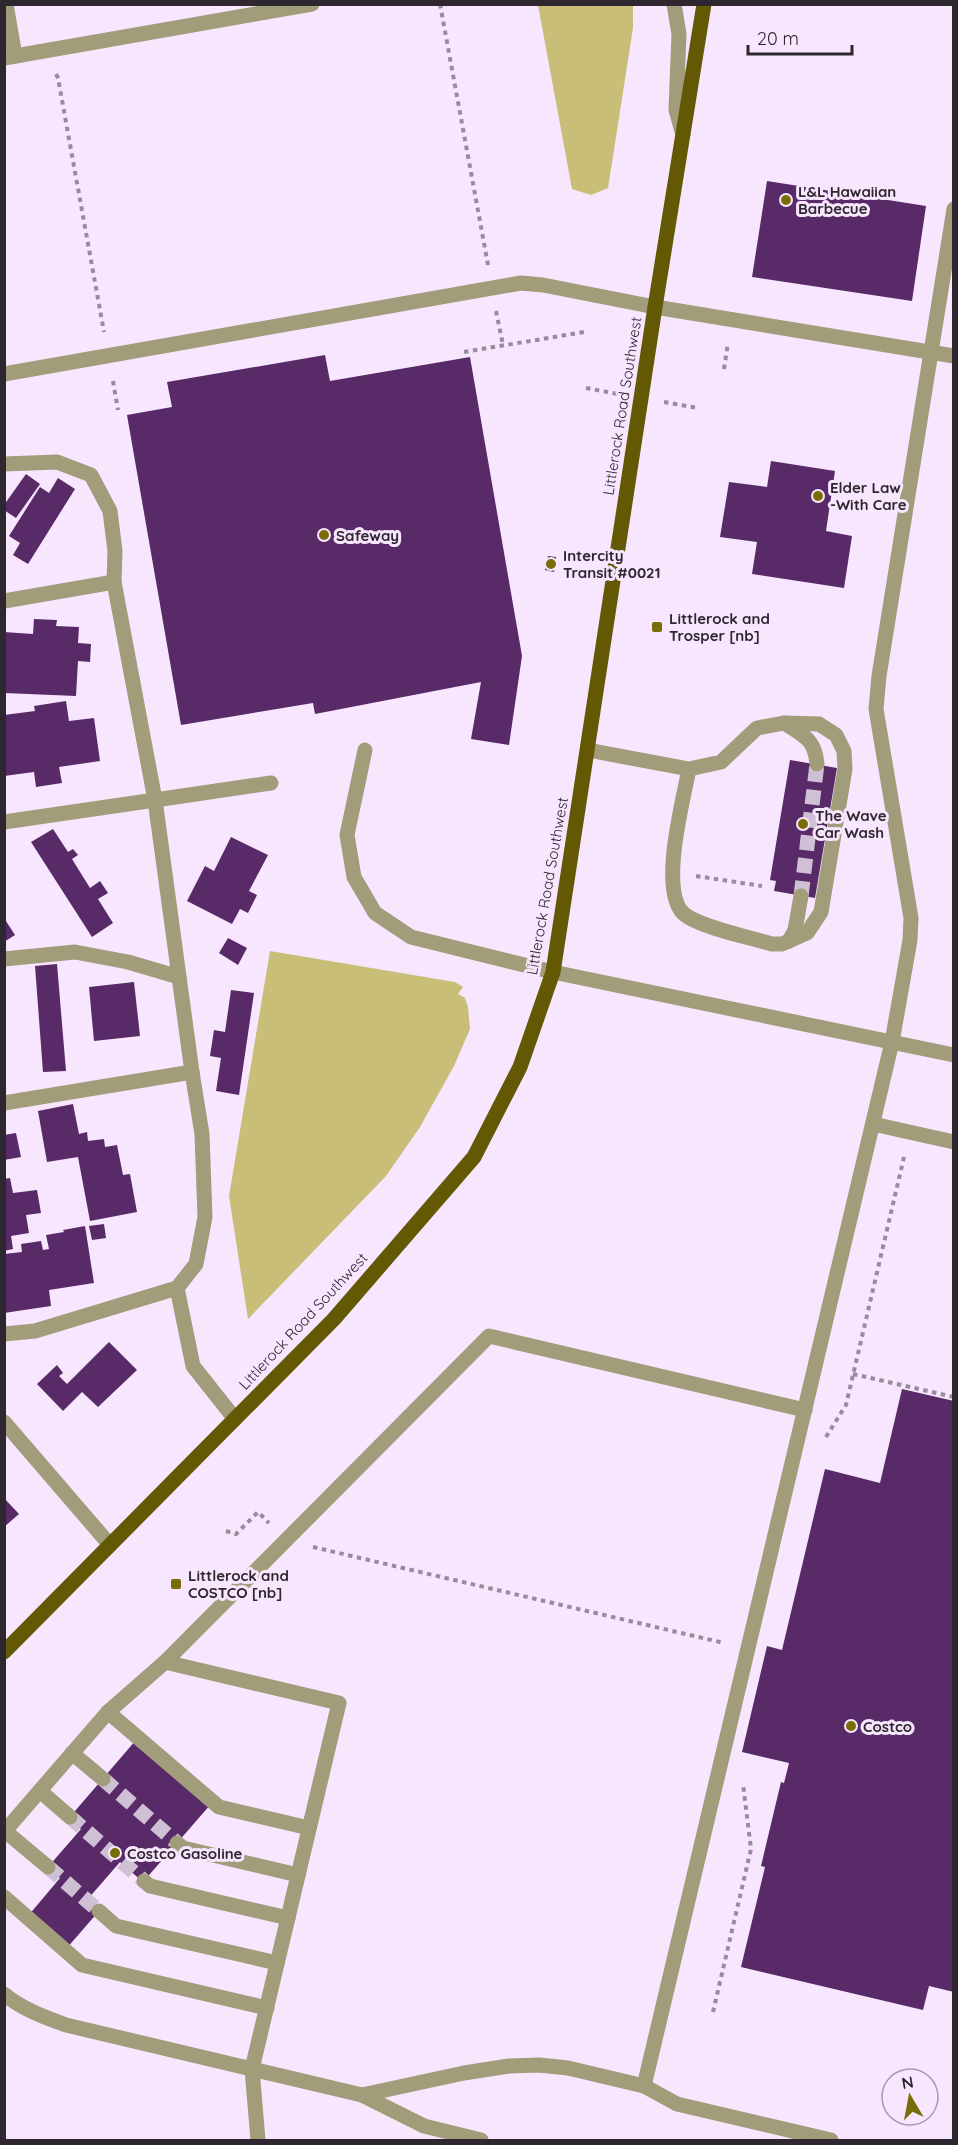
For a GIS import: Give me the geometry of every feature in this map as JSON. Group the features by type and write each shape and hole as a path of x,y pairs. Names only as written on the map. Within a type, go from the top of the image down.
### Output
{"main road":[{"name":"Littlerock Road Southwest","path":"4,1652 334,1319 474,1157 520,1067 553,972 704,4"}],"street":[{"path":"6,4 10,57 312,4"},
{"path":"674,4 679,34 676,110 683,136"},
{"path":"644,2086 873,1124 892,1042 910,940 911,918 876,709 879,675 954,208"},
{"path":"4,374 521,283 954,356"},
{"path":"4,464 57,462 92,475 110,511 115,551 114,582 155,800 202,1134 205,1217 196,1264 177,1288 35,1331 4,1334"},
{"path":"4,601 114,582"},
{"path":"588,750 689,769 721,762 756,728 784,723 819,724 836,735 844,751 845,769 821,912 807,933 782,944 772,944 696,921 682,912 673,894 671,872 689,769"},
{"path":"784,723 811,741 816,753 817,764"},
{"path":"365,750 347,835 354,878 375,913 411,937 553,972 954,1054"},
{"path":"4,822 272,783"},
{"path":"789,941 795,930 801,896"},
{"path":"4,959 75,952 128,962 179,977"},
{"path":"4,1103 192,1072"},
{"path":"873,1124 954,1142"},
{"path":"177,1288 193,1366 235,1419"},
{"path":"48,1868 5,1831 108,1712 165,1662 489,1335 805,1410"},
{"path":"4,1422 110,1545"},
{"path":"165,1662 339,1703 252,2069 258,2140"},
{"path":"108,1712 219,1807 309,1828"},
{"path":"72,1753 103,1779"},
{"path":"39,1791 70,1817"},
{"path":"177,1843 183,1848 298,1875"},
{"path":"144,1881 150,1886 288,1918"},
{"path":"4,1897 82,1965 267,2008"},
{"path":"99,1911 116,1926 277,1964"},
{"path":"4,1994 38,2014 66,2025 362,2095 424,2126 481,2140"},
{"path":"362,2095 464,2073 509,2066 568,2068 644,2086 677,2104 831,2140"}],"path":[{"path":"440,4 503,345"},
{"path":"42,52 58,78 118,410"},
{"path":"464,352 584,332"},
{"path":"824,1440 846,1406 910,1131"},
{"path":"853,1374 954,1397"},
{"path":"226,1531 236,1534 258,1512 286,1540 748,1649"},
{"path":"712,2012 751,1850 743,1781"}],"shaded area":[{"path":"538,5 633,5 633,28 608,188 591,195 572,189"},
{"path":"270,951 455,982 463,987 458,994 465,998 470,1029 454,1066 420,1127 386,1176 248,1319 229,1196"}],"building":[{"path":"767,181 926,206 912,301 752,277"},
{"name":"Safeway","path":"325,355 330,381 470,357 522,656 509,745 471,739 481,682 315,714 313,703 181,725 127,415 172,407 167,382"},
{"path":"771,461 835,471 826,531 852,536 844,588 752,574 757,542 720,537 729,482 767,487"},
{"path":"26,474 40,484 16,518 4,510 4,505"},
{"path":"58,478 75,489 28,564 13,555 20,543 9,536 40,487 49,493"},
{"name":"Intercity Transit #0021","path":"548,556 556,557 554,572 545,570"},
{"path":"34,619 57,620 56,626 79,627 78,643 91,644 90,662 78,661 76,696 4,693 4,632 33,634"},
{"path":"66,701 69,721 94,718 100,761 59,767 62,783 36,787 34,772 4,776 4,715 35,711 34,706"},
{"name":"The Wave Car Wash","path":"790,760 837,768 815,898 774,891 776,881 770,880"},
{"path":"53,829 68,852 73,849 78,855 72,859 90,888 100,881 108,893 98,899 113,923 92,937 31,842"},
{"path":"231,837 268,855 249,891 257,895 248,913 240,909 232,924 187,901 205,866 214,871"},
{"path":"4,918 15,935 4,942"},
{"path":"228,938 247,948 238,965 219,953"},
{"path":"57,964 66,1071 43,1072 35,966"},
{"path":"134,982 140,1036 94,1041 89,987"},
{"path":"231,990 254,993 239,1095 216,1091 221,1058 210,1056 214,1030 225,1032"},
{"path":"73,1104 79,1134 87,1132 88,1141 104,1139 105,1147 117,1145 123,1175 130,1174 137,1212 90,1221 78,1157 47,1162 38,1111"},
{"path":"16,1133 21,1157 4,1160 4,1135"},
{"path":"10,1178 13,1193 37,1190 41,1213 26,1215 29,1233 11,1236 13,1249 4,1251 4,1179"},
{"path":"104,1224 106,1238 92,1240 89,1226"},
{"path":"85,1226 94,1283 49,1290 51,1306 4,1313 4,1254 22,1252 21,1244 41,1241 43,1250 49,1249 46,1235"},
{"path":"109,1342 137,1370 98,1407 82,1392 63,1411 37,1384 57,1365 63,1373 59,1376 67,1384"},
{"name":"Costco","path":"902,1389 954,1401 954,1992 929,1986 923,2010 741,1967 765,1867 761,1866 781,1782 784,1783 789,1763 742,1752 767,1646 782,1650 825,1469 880,1483"},
{"path":"4,1498 19,1514 4,1527"},
{"name":"Costco Gasoline","path":"136,1740 211,1804 143,1882 120,1862 87,1900 99,1911 66,1949 28,1916 60,1878 48,1867 81,1829 69,1818"}],"tunnel":[{"path":"801,896 817,764"},
{"path":"103,1779 177,1843"},
{"path":"70,1817 144,1881"},
{"path":"48,1867 99,1911"}],"place":[{"name":"L&L Hawaiian Barbecue","path":"786,200"},
{"name":"Elder Law -With Care","path":"818,496"},
{"name":"Safeway","path":"324,535"},
{"name":"Intercity Transit #0021","path":"551,564"},
{"name":"Littlerock and Trosper [nb]","path":"657,627"},
{"name":"The Wave Car Wash","path":"803,824"},
{"name":"Littlerock and COSTCO [nb]","path":"176,1584"},
{"name":"Costco","path":"851,1726"},
{"name":"Costco Gasoline","path":"115,1853"}]}
